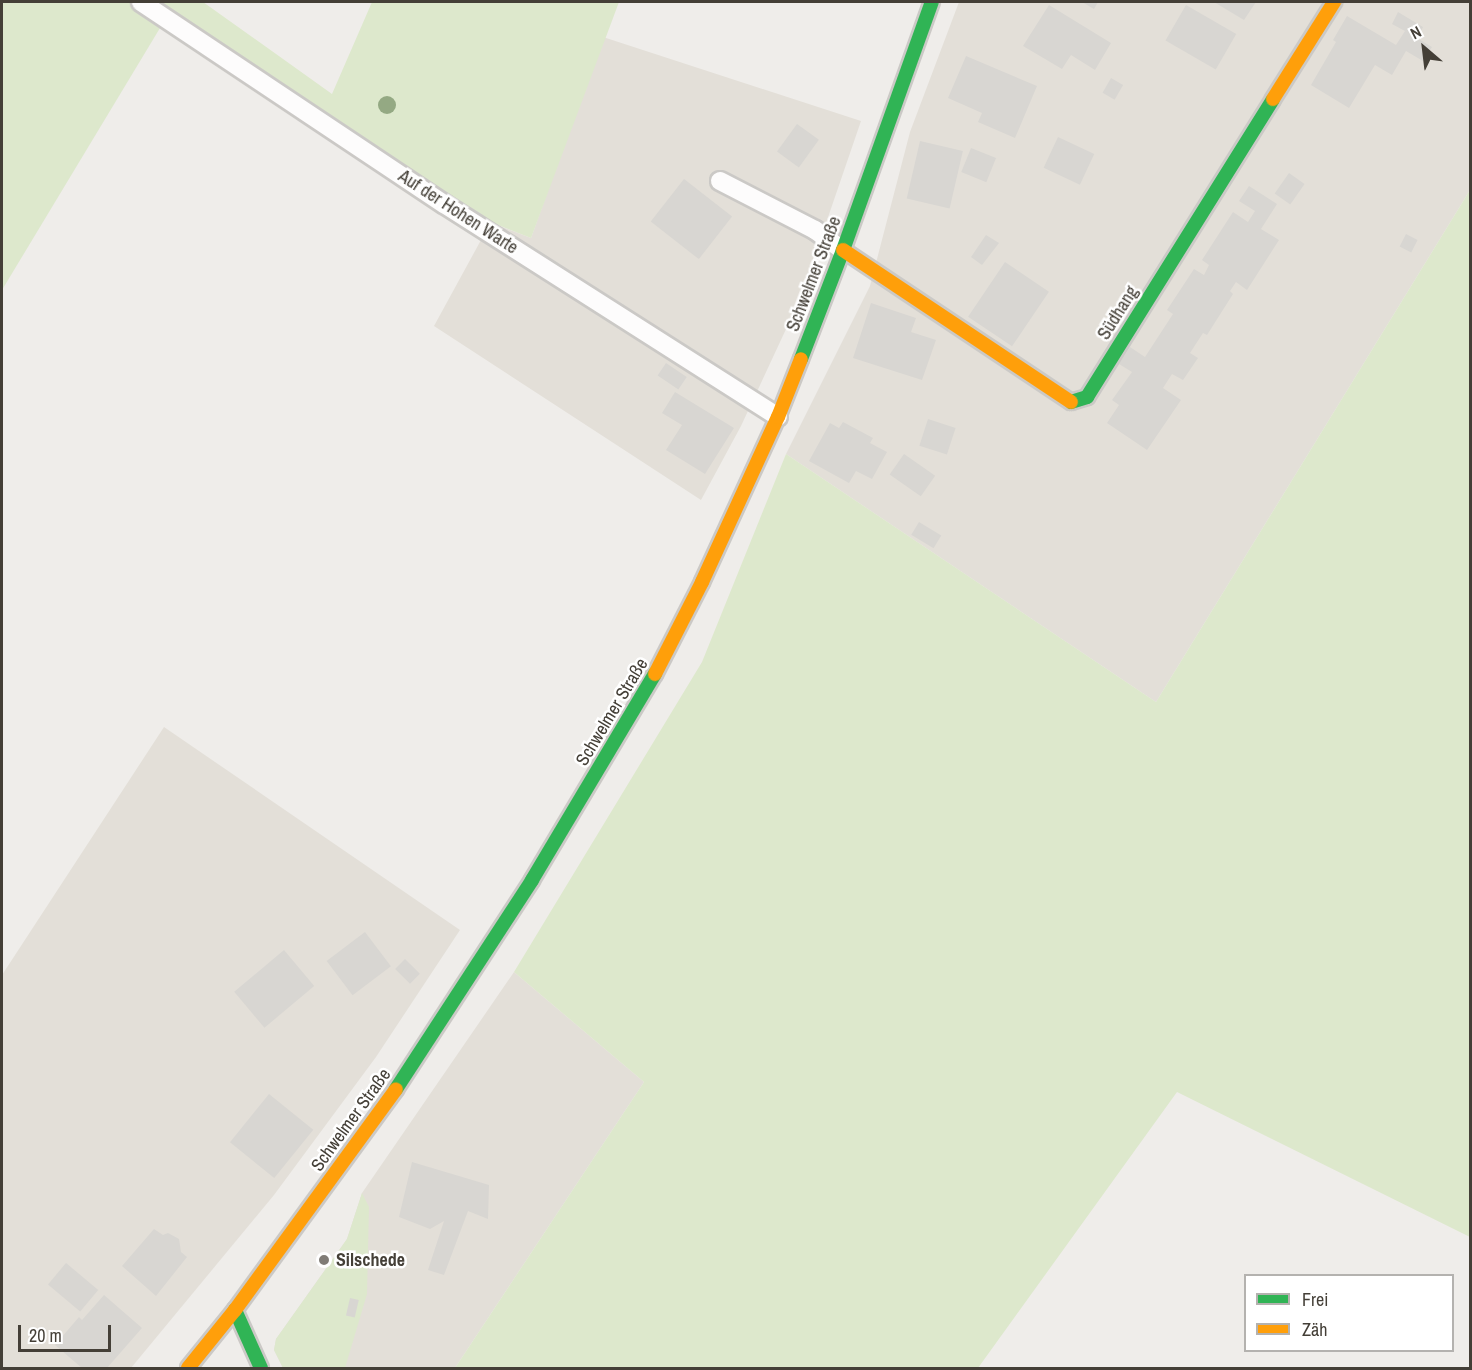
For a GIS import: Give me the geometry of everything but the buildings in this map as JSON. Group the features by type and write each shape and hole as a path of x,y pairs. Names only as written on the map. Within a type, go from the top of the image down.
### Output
{"main road":[{"name":"Schwelmer Straße","path":"188,1368 235,1310 413,1065 532,880 653,679 707,572 778,417 843,250 932,2"},
{"name":"Südhang","path":"843,250 1072,403 1087,397 1334,2"},
{"path":"235,1310 261,1368"},
{"path":"203,1350 212,1368"}],"lane":[{"name":"Auf der Hohen Warte","path":"141,2 444,204 778,417"},
{"path":"720,181 815,230 843,250"}],"shaded area":[{"path":"959,2 1470,2 1470,190 1156,702 786,454 870,286 910,132"},
{"path":"603,37 861,121 800,299 741,426 701,500 434,326 481,240 497,225 531,238"},
{"path":"164,727 460,930 376,1057 274,1195 131,1368 2,1368 2,975"},
{"path":"514,972 644,1082 455,1368 283,1368 274,1350 276,1339 347,1239 362,1193"}],"green space":[{"path":"2,2 130,2 160,28 2,290"},
{"path":"154,2 203,2 332,94 372,2 619,2 531,238 498,225 492,230"},
{"path":"1470,190 1470,1237 1177,1092 978,1368 455,1368 644,1082 514,972 702,662 786,454 1156,702"},
{"path":"362,1193 369,1207 367,1294 345,1368 283,1368 274,1350 276,1339 347,1239"}],"traffic: fast":[{"path":"801,359 843,250 932,2"},
{"path":"1071,402 1087,397 1273,99"},
{"path":"396,1089 532,880 655,674"},
{"path":"235,1310 261,1368"}],"traffic: slow":[{"path":"1273,99 1334,2"},
{"path":"843,250 1071,402"},
{"path":"655,674 702,582 778,417 801,359"},
{"path":"188,1368 235,1310 396,1089"}],"place":[{"name":"Silschede","path":"324,1260"}]}
